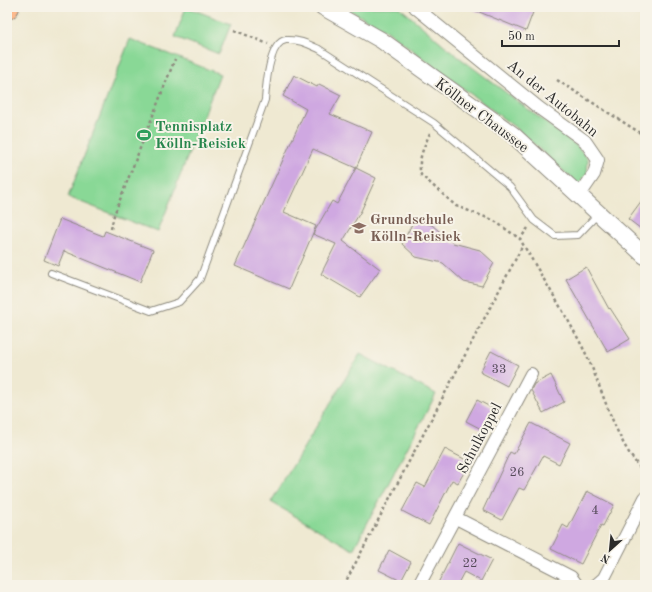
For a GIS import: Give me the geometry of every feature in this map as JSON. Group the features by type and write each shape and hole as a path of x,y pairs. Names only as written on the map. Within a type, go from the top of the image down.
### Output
{"street":[{"name":"Köllner Chaussee","path":"323,7 381,40 512,134 645,256"},
{"name":"An der Autobahn","path":"415,7 539,108 585,141 598,160 594,174 579,196"},
{"name":"Schulkoppel","path":"419,585 456,518 531,374"},
{"path":"596,585 604,578 645,498"},
{"path":"456,518 570,577 577,585"}],"lane":[{"path":"51,273 151,311 179,302 200,279 265,100 267,75 275,47 284,40 299,40 319,49 434,124 510,187 534,220 555,236 578,235 598,214"}],"path":[{"path":"234,30 275,47"},
{"path":"111,229 114,215 175,59"},
{"path":"557,80 645,136"},
{"path":"434,124 421,153 419,167 421,175 456,206 493,220 520,239 584,349 616,429 639,467 645,472"},
{"path":"520,239 534,220"},
{"path":"344,585 523,245"}],"green space":[{"path":"186,7 231,24 219,54 175,37"},
{"path":"344,7 399,7 456,55 577,146 588,159 587,173 579,185 516,128 387,31"},
{"name":"Tennisplatz Kölln-Reisiek","path":"130,39 220,74 158,232 68,197"},
{"path":"360,354 436,394 353,550 271,502"}],"building":[{"path":"467,7 535,7 526,31"},
{"path":"294,75 317,87 319,84 341,95 330,114 372,132 356,168 313,149 284,212 316,226 289,289 235,266 306,109 283,96"},
{"path":"356,168 376,178 361,211 343,241 380,269 360,297 321,274 336,244 313,234 332,201 337,204"},
{"path":"645,196 645,232 628,219"},
{"path":"60,219 103,236 105,231 153,250 140,282 64,251 58,266 44,260"},
{"path":"414,220 432,225 453,243 480,250 494,263 482,286 464,282 443,263 416,257 402,244"},
{"path":"586,267 609,309 610,308 630,339 608,352 566,279"},
{"path":"491,351 518,365 507,386 480,372"},
{"path":"551,375 564,402 543,413 531,390 534,384"},
{"path":"477,400 498,411 487,432 466,421"},
{"path":"531,423 570,443 559,464 543,456 524,490 519,488 502,520 483,510 510,452 514,454"},
{"path":"445,449 470,462 458,483 452,480 429,525 402,511 417,483 425,487"},
{"path":"587,491 614,505 603,526 601,525 581,564 551,549 563,525 568,528"},
{"path":"458,543 492,560 481,581 464,572 457,585 437,585"},
{"path":"389,550 411,562 401,581 379,570"}],"place":[{"name":"Tennisplatz Kölln-Reisiek","path":"144,135"},
{"name":"Grundschule Kölln-Reisiek","path":"359,228"}]}
